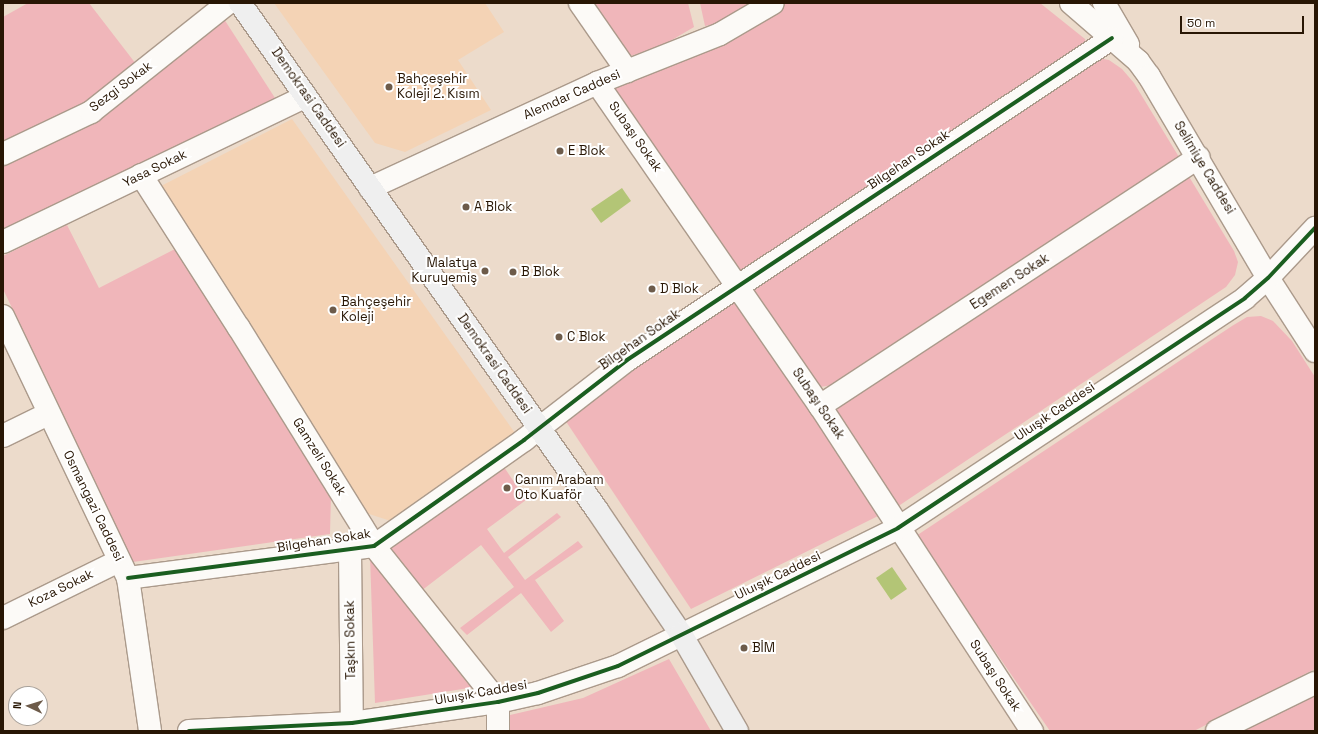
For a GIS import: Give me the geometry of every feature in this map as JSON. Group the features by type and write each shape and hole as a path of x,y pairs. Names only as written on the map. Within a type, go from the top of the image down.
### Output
{"main road":[{"name":"Demokrasi Caddesi","path":"240,3 539,428 681,634 737,731"}],"street":[{"name":"Sezgi Sokak","path":"3,154 91,112 228,3"},
{"path":"580,3 627,70"},
{"name":"Alemdar Caddesi","path":"370,188 598,82 720,34 774,3"},
{"name":"Selimiye Caddesi","path":"1071,3 1138,61 1199,157 1268,278 1315,351"},
{"path":"1104,3 1138,61"},
{"name":"Bilgehan Sokak","path":"123,569 374,546 539,428 627,360 1112,38"},
{"name":"Subaşı Sokak","path":"598,82 820,406 898,528 1032,731"},
{"name":"Yasa Sokak","path":"3,242 306,96"},
{"name":"Egemen Sokak","path":"820,406 1199,157"},
{"name":"Gamzeli Sokak","path":"141,175 240,328 374,546 498,702"},
{"name":"Uluışık Caddesi","path":"189,731 352,727 498,702 582,680 618,666 898,528 1244,298 1268,278 1315,228"},
{"name":"Osmangazi Caddesi","path":"3,316 48,414 123,569 150,731"},
{"path":"3,436 48,414"},
{"name":"Taşkın Sokak","path":"350,549 352,727"},
{"name":"Koza Sokak","path":"3,618 123,569"},
{"path":"1217,731 1315,683"},
{"path":"498,702 498,731"}],"shaded area":[{"path":"28,3 89,3 136,64 83,107 3,143 3,17"},
{"path":"274,3 485,3 504,32 458,60 491,110 405,152 375,143"},
{"path":"589,3 688,3 694,27 660,47 627,57"},
{"path":"700,3 756,3 723,22 705,26"},
{"path":"786,3 1040,3 1085,39 1087,49 740,274 611,87 762,20"},
{"path":"222,16 275,98 3,229 3,163"},
{"path":"1097,58 1109,60 1122,69 1134,83 1182,162 833,385 820,387 748,289"},
{"name":"Bahçeşehir Koleji","path":"292,119 515,433 394,522 366,513 161,186"},
{"path":"1188,175 1234,251 1238,262 1235,275 1226,287 897,507 837,412 839,403"},
{"path":"622,188 631,201 601,223 591,209"},
{"path":"67,225 99,288 175,249 231,332 331,495 330,534 133,562 3,289 3,256"},
{"path":"731,300 739,303 745,311 878,516 691,609 565,420 588,397"},
{"path":"1261,316 1273,321 1292,341 1315,377 1315,669 1194,731 1050,731 916,536 1232,326 1247,317"},
{"path":"502,464 526,500 487,529 504,553 557,513 561,517 508,557 525,580 578,541 583,547 535,580 564,621 551,632 521,593 467,635 460,628 514,587 481,545 421,591 387,549"},
{"path":"370,556 475,687 375,703"},
{"path":"892,567 907,589 891,600 876,578"},
{"path":"669,659 711,731 506,731 506,716 583,698"},
{"path":"1315,694 1315,731 1239,731"}],"cycle path":[{"path":"128,578 374,546 524,440 627,360 1112,38"},
{"path":"189,731 352,723 498,702 538,693 618,666 898,528 1245,298 1268,278 1315,228"}],"place":[{"name":"Bahçeşehir Koleji 2. Kısım","path":"389,87"},
{"name":"E Blok","path":"560,151"},
{"name":"A Blok","path":"466,207"},
{"name":"Malatya Kuruyemiş","path":"485,271"},
{"name":"B Blok","path":"513,272"},
{"name":"D Blok","path":"652,289"},
{"name":"Bahçeşehir Koleji","path":"333,310"},
{"name":"C Blok","path":"559,337"},
{"name":"Canım Arabam Oto Kuaför","path":"507,488"},
{"name":"BİM","path":"744,648"}]}
